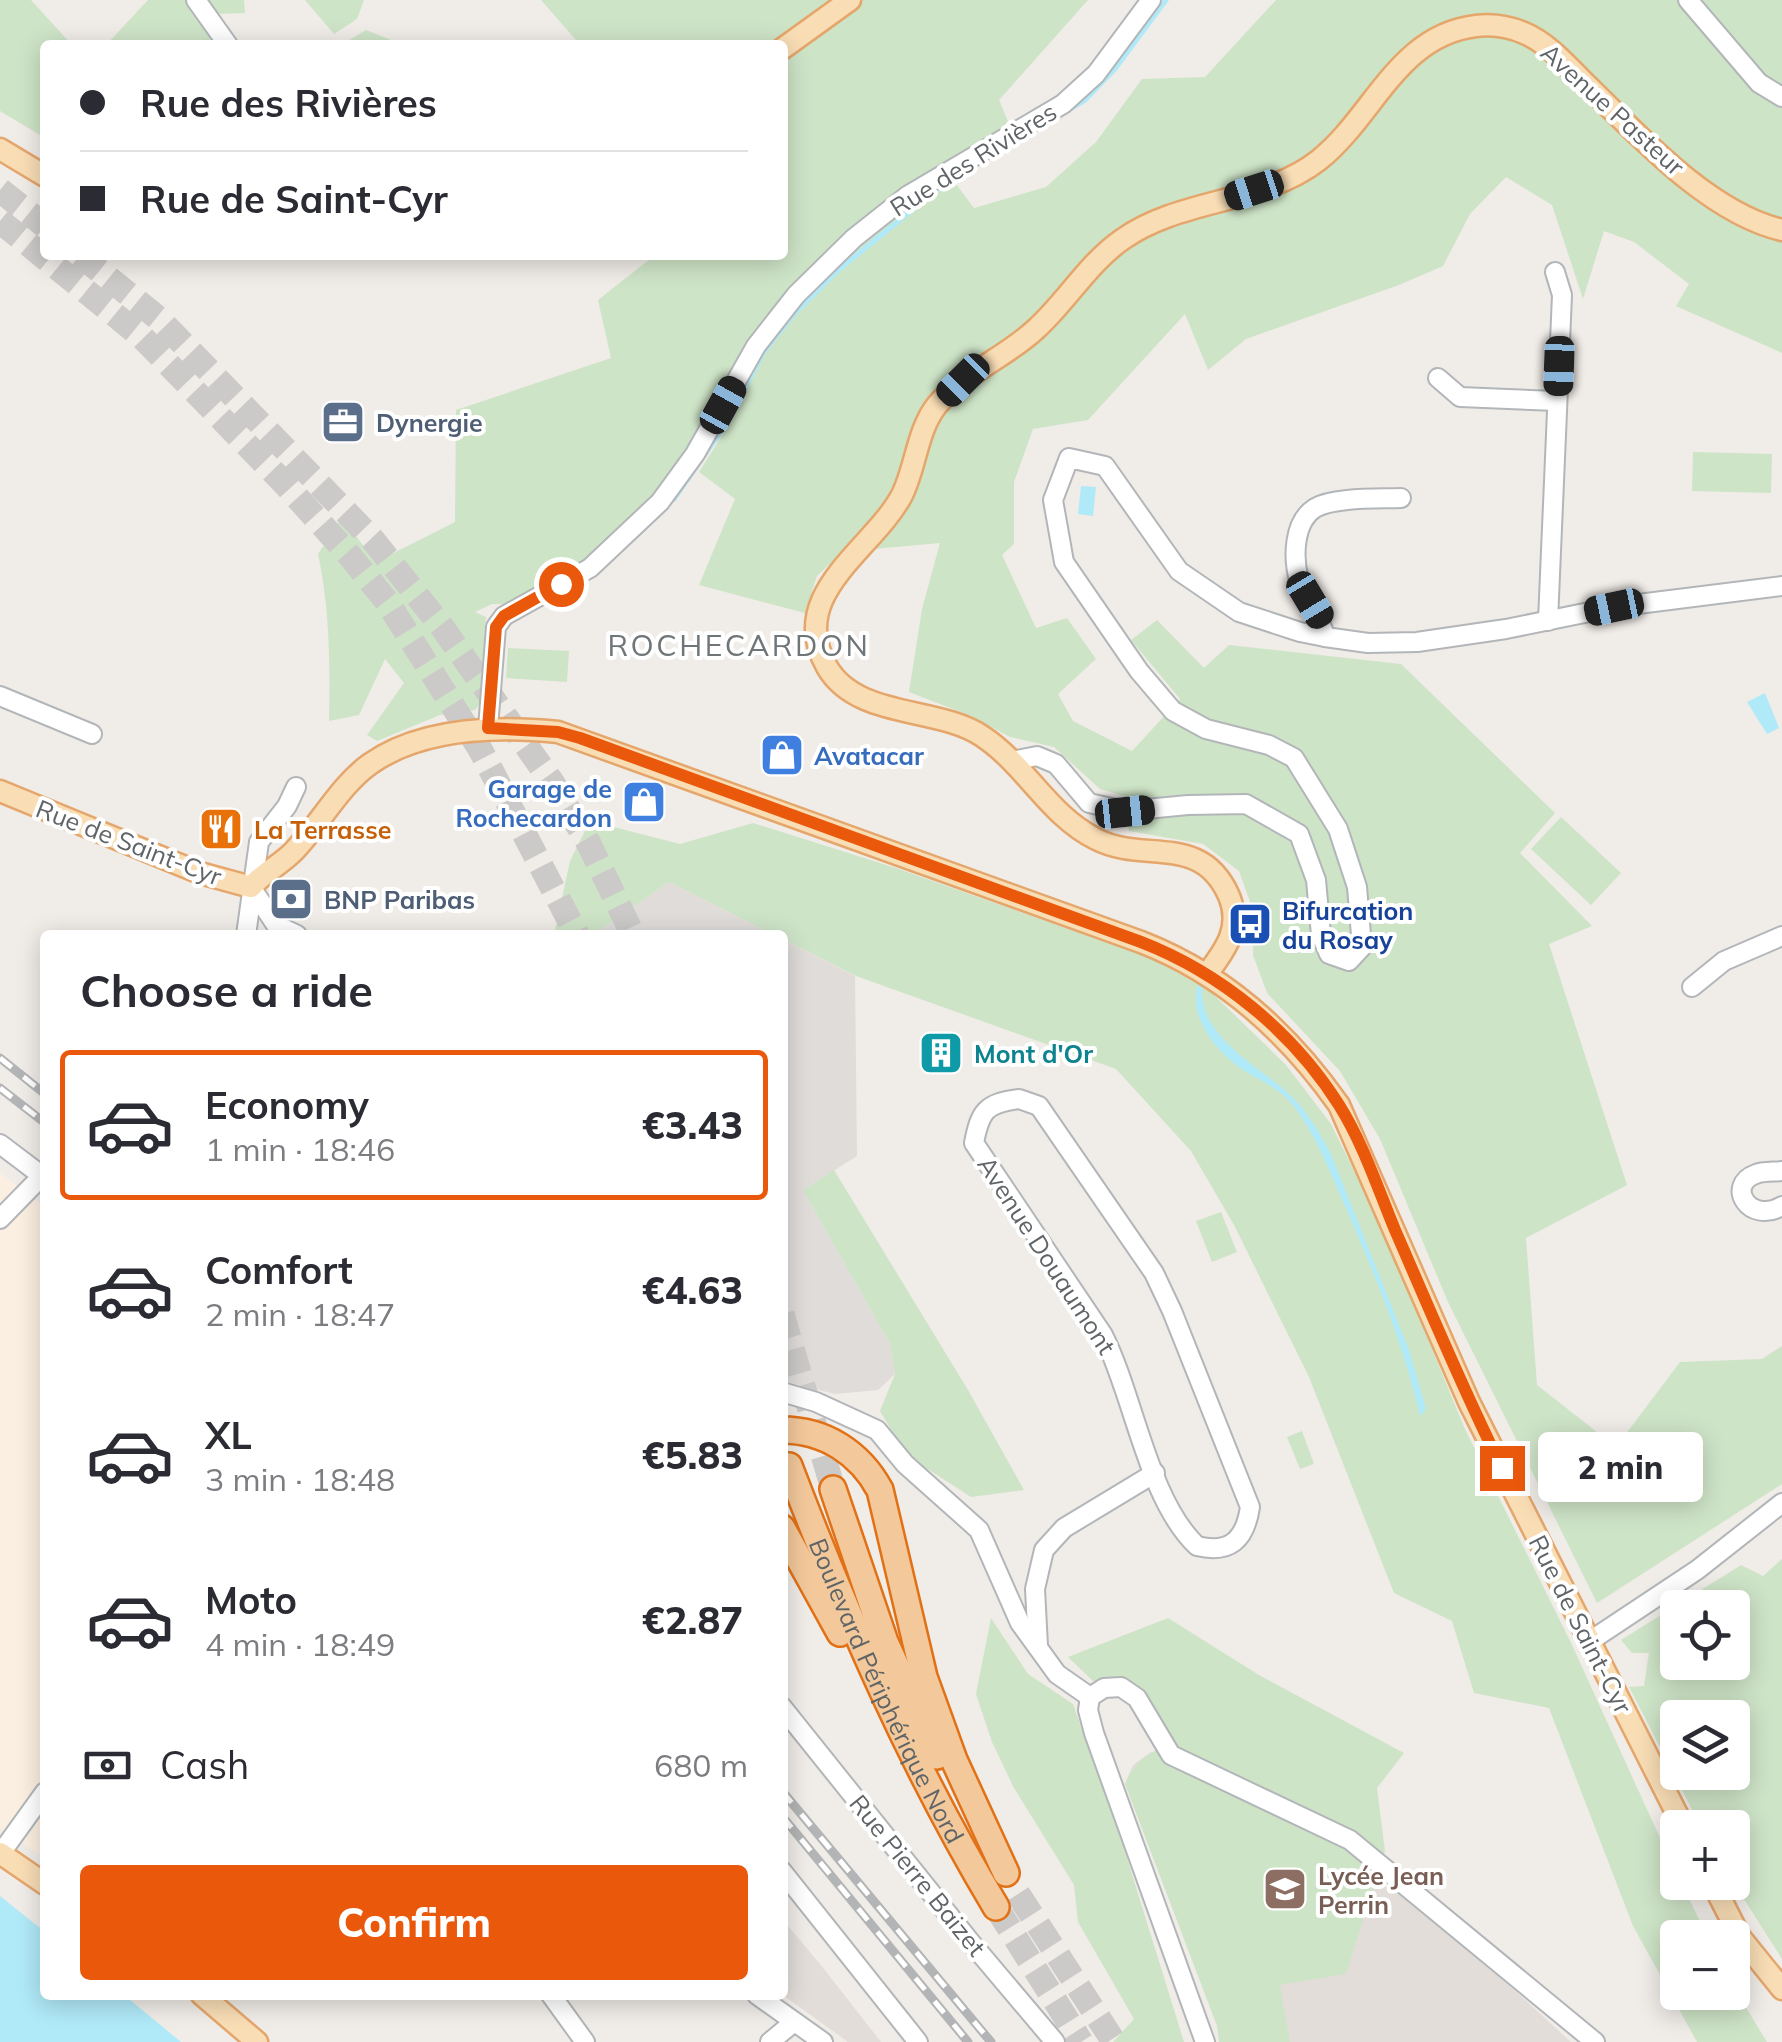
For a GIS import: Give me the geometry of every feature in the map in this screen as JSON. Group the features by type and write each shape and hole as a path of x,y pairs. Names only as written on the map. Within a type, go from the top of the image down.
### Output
{"highway":[{"path":"788,1431 821,1436 837,1444 862,1464 880,1490 895,1562 938,1718 1006,1892"},
{"path":"788,1457 819,1452 857,1479 895,1562"},
{"name":"Boulevard Périphérique Nord","path":"788,1462 866,1656 938,1805 1006,1892"},
{"name":"Boulevard Périphérique Nord","path":"833,1489 868,1598 904,1688 1006,1892"},
{"path":"788,1539 938,1805"}],"main road":[{"path":"788,45 850,0"},
{"name":"Avenue Pasteur","path":"1208,974 1225,950 1235,923 1234,908 1218,873 1182,854 1104,843 1072,826 1012,761 982,736 946,719 868,701 842,686 827,667 817,639 820,610 829,583 879,528 902,493 934,409 963,380 1032,333 1094,264 1124,238 1156,222 1287,180 1317,162 1344,137 1398,67 1425,44 1478,26 1505,27 1527,34 1547,47 1692,181 1730,210 1782,230"},
{"path":"0,149 40,173"},
{"name":"Rue de Saint-Cyr","path":"0,791 182,866 250,887 291,854 319,816 369,765 410,744 488,728 558,732 1141,942 1208,974 1272,1026 1339,1105 1469,1402 1675,1810"},
{"path":"0,1853 40,1881"},
{"path":"1721,1900 1740,1937 1782,1989"},
{"path":"208,2000 257,2042"}],"street":[{"path":"196,0 224,40"},
{"name":"Rue des Rivières","path":"488,728 496,627 504,616 590,568 660,502 695,454 756,346 796,295 854,238 907,196 1063,104 1096,74 1151,0"},
{"path":"1688,0 1760,83 1782,97"},
{"path":"1548,620 1562,295 1554,272"},
{"path":"1438,378 1460,396 1558,401"},
{"path":"1012,761 1037,756 1056,764 1089,803 1125,812 1246,804 1299,834 1316,880 1321,935 1329,954 1349,961 1362,947 1357,886 1338,829 1294,758 1269,745 1206,729 1173,710 1139,671 1064,562 1053,500 1069,458 1105,466 1180,571 1239,612 1326,637 1368,643 1418,642 1614,607 1782,586"},
{"path":"1326,637 1321,617 1300,582 1295,547 1301,524 1316,508 1351,500 1401,498"},
{"path":"0,696 92,734"},
{"path":"246,930 259,842 287,806 296,787"},
{"path":"250,887 276,925 287,930"},
{"path":"1692,987 1724,961 1782,936"},
{"name":"Avenue Douaumont","path":"1019,1099 1039,1106 1154,1273 1250,1507 1247,1526 1234,1543 1223,1548 1197,1546 1174,1516 1155,1473 1115,1359 1102,1335 974,1143 978,1120 1000,1101 1019,1099"},
{"path":"0,1144 40,1174"},
{"path":"1782,1171 1754,1174 1744,1183 1742,1196 1745,1205 1753,1210 1775,1210 1782,1206"},
{"path":"0,1219 40,1181"},
{"path":"788,1394 816,1402 876,1430 905,1464 980,1530 1020,1624 1057,1674 1090,1696"},
{"path":"1038,1646 1036,1589 1044,1550 1064,1528 1155,1473"},
{"path":"1590,1641 1697,1570 1782,1503"},
{"path":"1090,1696 1104,1688 1120,1687 1137,1698 1171,1755 1350,1840 1595,2042"},
{"path":"1090,1696 1088,1710 1094,1733 1206,2042"},
{"name":"Rue Pierre Baizet","path":"788,1714 1055,2042"},
{"path":"0,1853 40,1799"},
{"path":"788,1879 918,2042"},
{"path":"555,2000 584,2042"},
{"path":"764,2000 823,2042"},
{"path":"770,2042 794,2022"}],"shaded area":[{"path":"669,882 764,930 600,930"},
{"path":"788,942 855,976 857,1156 803,1190 890,1344 895,1374 878,1390 835,1394 788,1382"},
{"path":"0,1173 40,1203 40,1856 0,1828"},
{"name":"Lycée Jean Perrin","path":"1151,1752 1187,1775 1351,1854 1413,1901 1421,1913 1476,1955 1571,2042 1251,2042 1125,1784 1133,1765"},
{"path":"788,1926 881,2042 848,2042 788,1999"}],"green space":[{"path":"0,0 31,0 67,40 40,40 40,135 0,111"},
{"path":"148,0 244,0 245,13 212,14 225,40 111,40"},
{"path":"305,0 364,0 357,19 334,34"},
{"path":"541,0 1088,0 999,100 1010,126 854,228 706,418 654,498 603,547 515,604 492,604 475,612 486,617 479,705 475,710 440,715 377,741 367,735 404,683 385,659 359,715 329,721 327,616 318,554 342,518 376,562 455,522 456,410 611,358 598,300 649,260 788,260 788,40 576,40"},
{"path":"1276,0 1782,0 1782,353 1676,306 1689,284 1634,242 1604,231 1583,299 1552,205 1506,177 1470,214 1443,266 1246,339 1208,370 1185,314 1088,420 1033,429 1014,482 1014,544 1002,555 1036,628 1067,618 1096,659 1058,694 1073,721 1132,751 1180,699 1131,640 1157,620 1204,668 1229,645 1401,664 1555,813 1520,853 1592,926 1549,944 1627,1185 1526,1238 1537,1385 1616,1447 1680,1362 1762,1359 1782,1346 1782,1484 1597,1603 1448,1302 1380,1139 1340,1071 1267,993 1253,955 1253,910 1239,871 1203,844 1129,831 1124,796 1100,789 1054,747 1010,737 971,716 909,692 922,609 940,543 874,549 858,537 817,576 805,613 699,585 735,499 699,472 728,426 762,353 804,300 862,244 950,176 974,208 1046,187 1096,142 1142,79 1205,77"},
{"path":"366,30 391,40 349,40"},
{"path":"1693,452 1772,454 1771,493 1692,491"},
{"path":"508,648 569,651 567,682 506,678"},
{"path":"1561,817 1621,873 1591,905 1531,849"},
{"path":"590,821 680,844 753,823 896,868 1153,959 1210,991 1286,1065 1331,1124 1380,1223 1465,1429 1572,1645 1660,1838 1660,1900 1690,1900 1700,1920 1660,1920 1660,1975 1633,1926 1549,1708 1474,1693 1452,1621 1394,1593 1309,1377 1234,1225 1191,1151 1116,1069 856,976 788,942 788,930 764,930 669,882 600,930 555,930 570,861"},
{"path":"834,1170 1024,1490 971,1497 906,1455 880,1411 895,1374 890,1344 803,1190"},
{"path":"1221,1212 1237,1252 1212,1262 1196,1221"},
{"path":"1302,1431 1314,1464 1300,1469 1287,1437"},
{"path":"1782,1559 1782,1959 1744,1900 1750,1900 1750,1810 1692,1810 1682,1790 1750,1790 1750,1700 1660,1700 1660,1747 1629,1687 1644,1686 1649,1653 1632,1653 1621,1640 1660,1616 1660,1680 1750,1680 1750,1590 1701,1590 1741,1565 1763,1576"},
{"path":"991,1618 1028,1674 1073,1704 1122,1842 1184,2042 1113,2042 1134,2019 1078,1922 1074,1885 1014,1788 992,1742 976,1694"},
{"path":"1168,1618 1259,1675 1404,1753 1377,1788 1385,1851 1346,1974 1280,1985 1290,2042 1219,2042 1217,2026 1125,1784 1143,1759 1171,1743 1151,1703 1136,1688 1093,1681 1068,1657"},
{"path":"1679,2010 1748,2010 1767,2042 1697,2042"}],"water":[{"path":"1081,486 1096,487 1093,516 1078,514"},
{"path":"1765,693 1779,728 1767,734 1747,702"},
{"path":"1198,985 1211,1022 1221,1037 1296,1101 1331,1154 1409,1350 1426,1409 1420,1416 1387,1310 1315,1140 1286,1098 1235,1064 1211,1039 1196,1007"},
{"path":"0,1896 40,1928 40,2000 130,2000 181,2042 0,2042"}],"waterway":[{"path":"1014,143 1085,100 1115,69 1166,0"},
{"path":"674,499 726,424 763,353 793,315 836,272 944,184"}],"tunnel":[{"path":"0,190 40,222"},
{"path":"0,221 40,254"},
{"path":"48,260 142,337 285,484 388,603 480,749 574,930"},
{"path":"86,260 159,319 373,540 442,627 552,782 589,844 631,930"},
{"path":"788,1335 833,1489"},
{"path":"1018,1894 1114,2042"},
{"path":"996,1907 1081,2042"}],"railway":[{"path":"0,1058 40,1090"},
{"path":"0,1088 40,1119"},
{"path":"788,1798 991,2042"},
{"path":"788,1823 968,2042"}],"place":[{"name":"Dynergie","path":"343,422"},
{"name":"Avatacar","path":"782,755"},
{"name":"Garage de Rochecardon","path":"644,802"},
{"name":"La Terrasse","path":"221,829"},
{"name":"BNP Paribas","path":"291,899"},
{"name":"Bifurcation du Rosay","path":"1250,924"},
{"name":"Mont d'Or","path":"941,1053"},
{"name":"Lycée Jean Perrin","path":"1285,1889"}],"district":[{"name":"ROCHECARDON","path":"739,645"}],"route":[{"path":"561,584 504,616 496,627 488,728 524,728 580,738 1158,948 1208,974 1256,1011 1320,1078 1353,1131 1469,1402 1502,1468"}]}
